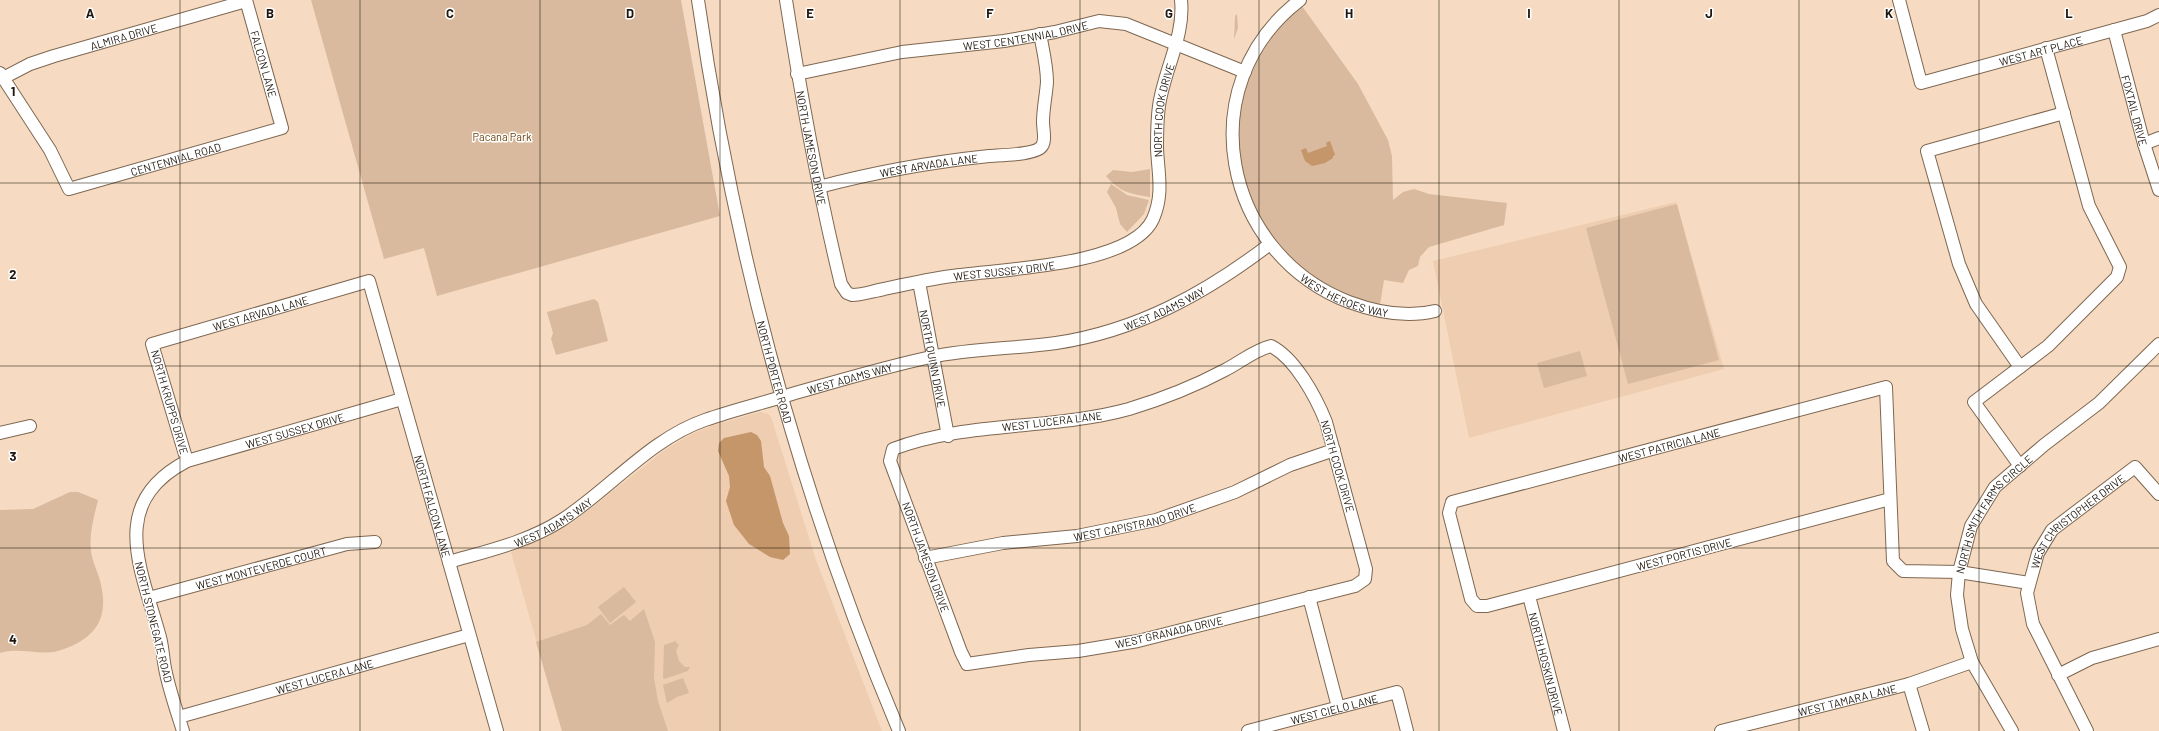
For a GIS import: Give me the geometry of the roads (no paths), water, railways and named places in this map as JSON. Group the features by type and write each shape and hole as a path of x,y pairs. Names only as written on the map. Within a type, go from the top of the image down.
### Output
{"street":[{"name":"ALMIRA DRIVE","path":"1,76 54,56 246,0"},
{"name":"FALCON LANE","path":"246,0 282,128"},
{"name":"NORTH PORTER ROAD","path":"698,0 723,153 736,217 781,398 836,570 899,731"},
{"name":"NORTH JAMESON DRIVE","path":"786,0 797,74 819,187 841,284 847,294"},
{"name":"NORTH COOK DRIVE","path":"1152,220 1160,199 1161,185 1157,149 1160,103 1164,80 1182,16 1181,0"},
{"name":"WEST HEROES WAY","path":"1300,0 1274,24 1263,39 1245,72 1234,111 1232,133 1233,154 1237,178 1243,196 1259,228 1270,244 1304,276 1342,299 1360,306 1403,314 1415,315 1435,311"},
{"name":"WEST ART PLACE","path":"1899,0 1921,83 2114,30 2159,15"},
{"name":"WEST CENTENNIAL DRIVE","path":"797,74 902,52 1004,41 1099,21 1113,21 1126,24 1245,72"},
{"name":"FOXTAIL DRIVE","path":"2114,30 2144,144 2159,190"},
{"name":"WEST ARVADA LANE","path":"819,187 906,167 1027,153 1039,149 1043,145 1044,139 1043,122 1047,84 1045,60 1040,34"},
{"path":"2020,466 1974,402 2048,346 2117,277 2120,267 2089,206 2046,48"},
{"name":"CENTENNIAL ROAD","path":"1,76 50,150 69,189 282,128"},
{"path":"2020,367 1976,304 1959,264 1927,151 2064,114"},
{"path":"2144,144 2159,138"},
{"name":"WEST SUSSEX DRIVE","path":"847,294 858,295 919,282 988,271 1044,266 1085,258 1117,248 1139,235 1152,220"},
{"name":"WEST ADAMS WAY","path":"449,562 515,543 550,527 576,510 669,438 683,429 705,420 932,357 1056,343 1092,336 1129,325 1163,312 1199,294 1234,272 1270,244"},
{"name":"WEST ARVADA LANE","path":"152,344 369,281"},
{"name":"NORTH FALCON LANE","path":"369,281 497,731"},
{"name":"NORTH QUINN DRIVE","path":"919,282 948,436"},
{"name":"NORTH KRUPPS DRIVE","path":"152,344 187,461"},
{"name":"NORTH SMITH FARMS CIRCLE","path":"2012,731 1972,662 1962,629 1957,595 1959,572 1971,526 1996,487 2099,403 2159,344"},
{"name":"NORTH COOK DRIVE","path":"1270,346 1279,350 1295,368 1318,403 1326,422 1366,569 1365,579"},
{"name":"WEST LUCERA LANE","path":"893,449 906,444 948,436 1073,420 1130,408 1207,379 1260,349 1270,346"},
{"name":"WEST PATRICIA LANE","path":"1477,606 1471,599 1449,513 1452,502 1886,387 1890,499"},
{"name":"WEST SUSSEX DRIVE","path":"187,461 402,399"},
{"path":"0,433 30,426"},
{"name":"NORTH JAMESON DRIVE","path":"893,449 890,461 925,558 967,664"},
{"name":"WEST CAPISTRANO DRIVE","path":"925,558 1003,543 1077,536 1156,520 1235,492 1290,465 1334,450"},
{"name":"NORTH STONEGATE ROAD","path":"183,731 166,673 162,643 135,541 139,514 146,495 159,479 187,461"},
{"name":"WEST CHRISTOPHER DRIVE","path":"2087,731 2033,624 2027,593 2038,553 2052,530 2135,467 2159,494"},
{"path":"1890,499 1893,561 1903,571 1959,572 2029,583"},
{"name":"WEST PORTIS DRIVE","path":"1477,606 1487,606 1529,596 1890,499"},
{"name":"WEST MONTEVERDE COURT","path":"149,598 347,544 375,542"},
{"name":"WEST GRANADA DRIVE","path":"967,664 1138,641 1355,586 1365,579"},
{"name":"NORTH HOSKIN DRIVE","path":"1529,596 1564,731"},
{"path":"1309,597 1338,707"},
{"name":"WEST LUCERA LANE","path":"179,717 469,635"},
{"path":"2058,675 2092,658 2159,640"},
{"name":"WEST TAMARA LANE","path":"1721,731 1909,684 1972,662"},
{"path":"1909,684 1923,731"},
{"name":"WEST CIELO LANE","path":"1248,731 1397,692 1407,731"}],"park label":[{"name":"Pacana Park","path":"502,136"}]}
